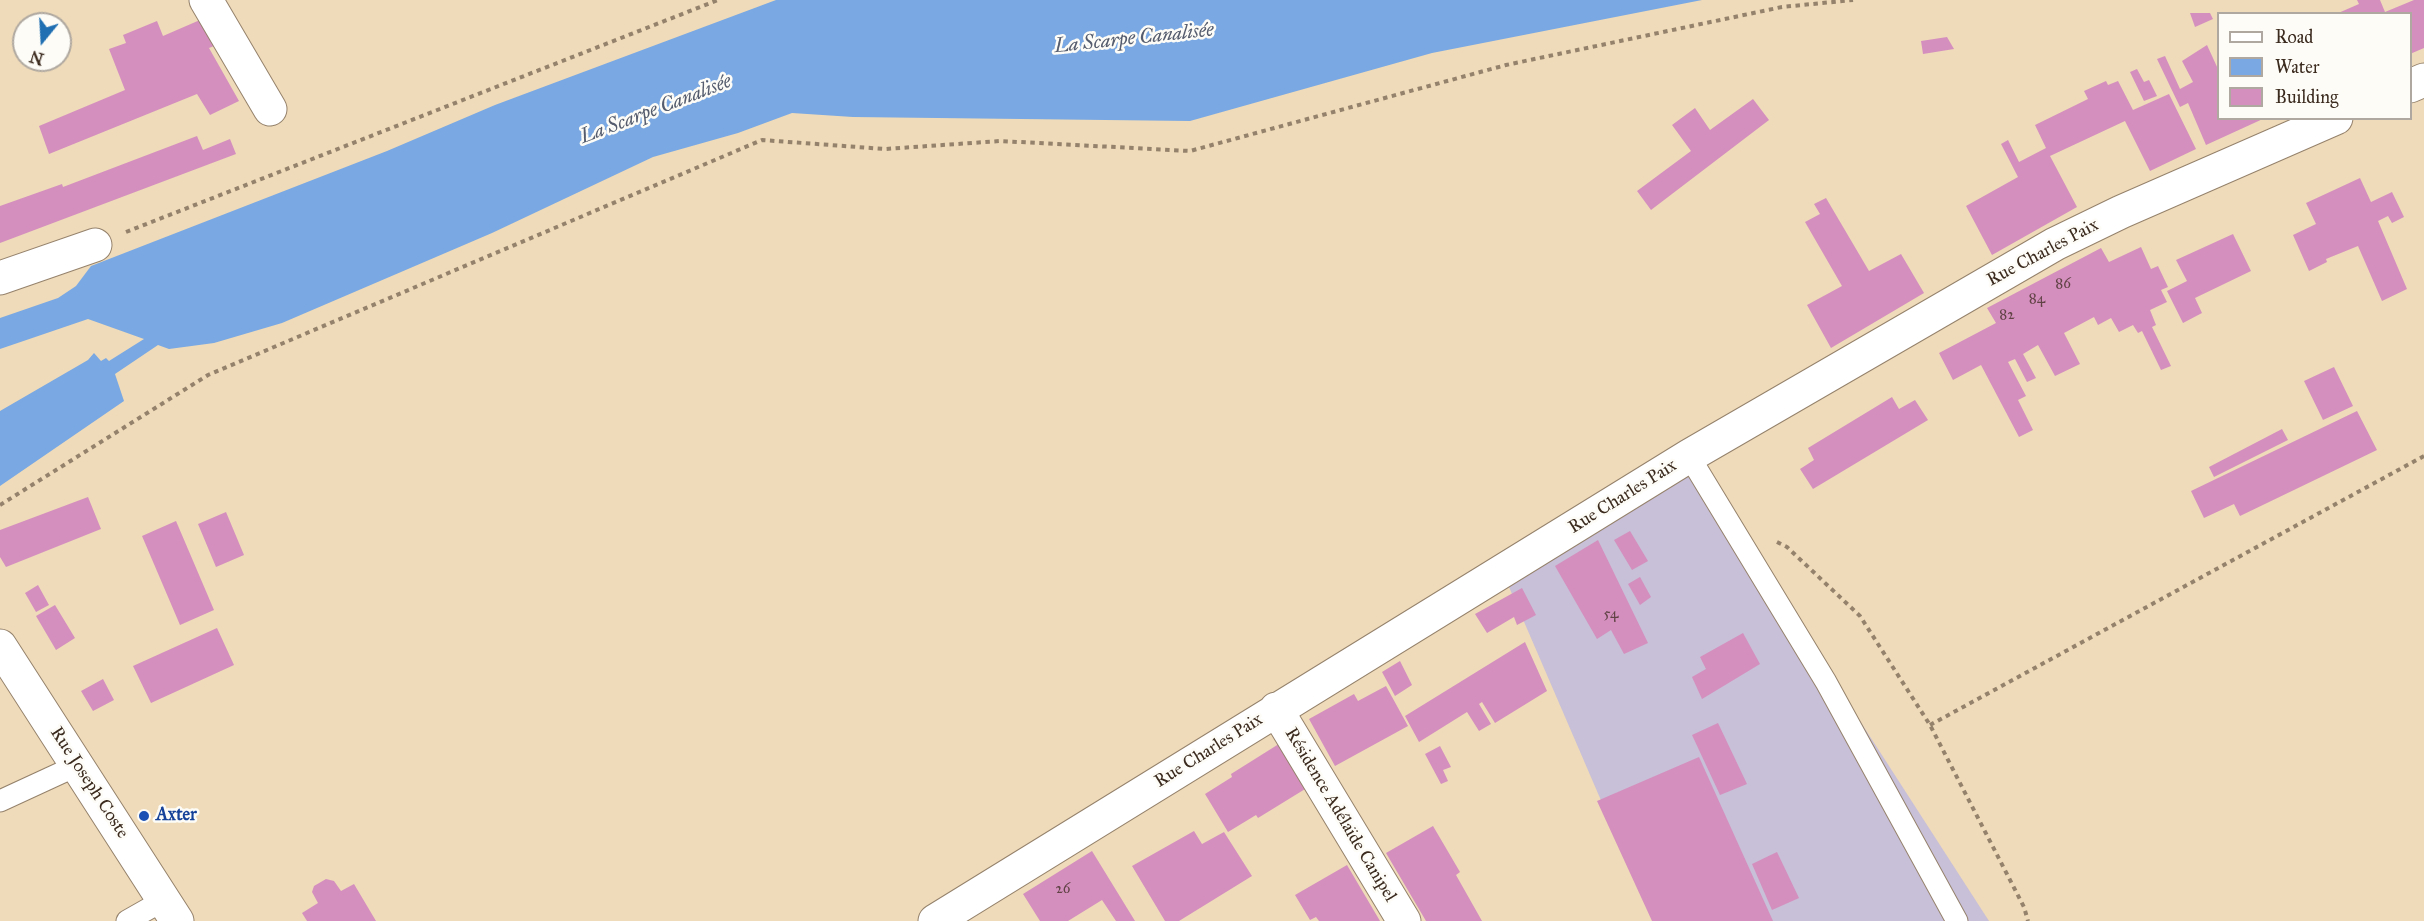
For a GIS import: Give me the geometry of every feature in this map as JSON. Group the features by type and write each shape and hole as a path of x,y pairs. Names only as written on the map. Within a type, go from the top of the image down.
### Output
{"street":[{"path":"206,0 270,110"},
{"name":"Rue Charles Paix","path":"935,921 1276,709 1503,573 1689,456 2055,244 2121,212 2331,120"},
{"path":"0,278 94,245"},
{"name":"Rue Joseph Coste","path":"0,646 171,910"},
{"name":"Résidence Adélaïde Canipel","path":"1276,709 1404,921"}],"lane":[{"path":"1689,456 1826,682 1957,921"},
{"path":"0,801 78,765"},
{"path":"127,921 171,910"}],"path":[{"path":"94,245 718,0"},
{"path":"0,506 208,375 762,140 885,149 1000,141 1191,151 1506,65 1782,7 1853,0"},
{"path":"1930,725 2424,456"},
{"path":"1723,513 1787,547 1860,616 1930,725 2024,907 2028,921"}],"shaded area":[{"path":"1689,456 1989,921 1653,921 1503,573"}],"water":[{"name":"La Scarpe Canalisée","path":"776,0 1702,0 1432,53 1190,121 853,117 792,113 738,133 653,157 492,233 282,323 214,343 169,349 158,345 115,374 124,401 0,486 0,411 88,360 94,353 101,361 106,358 109,361 144,339 88,319 0,349 0,318 58,298 76,286 91,266 387,151 495,105"}],"building":[{"path":"2357,0 2380,0 2385,12 2341,12 2359,4"},
{"path":"2414,0 2424,0 2424,48 2412,53 2412,12 2385,12"},
{"path":"2190,13 2210,13 2213,19 2195,27"},
{"path":"200,20 214,46 209,48 239,101 210,115 197,94 49,154 39,126 125,90 109,49 126,43 123,35 157,21 163,36"},
{"path":"1947,37 1954,49 1923,54 1921,41"},
{"path":"2207,45 2217,67 2217,120 2261,120 2206,145 2188,103 2180,107 2157,59 2165,56 2180,89 2193,82 2182,61"},
{"path":"2137,69 2144,82 2149,80 2157,96 2144,101 2130,72"},
{"path":"2106,81 2108,85 2118,81 2133,110 2169,94 2196,149 2150,171 2125,121 2050,156 2077,207 1992,255 1966,206 2018,177 2001,144 2008,140 2019,162 2046,148 2035,125 2088,99 2084,91"},
{"path":"1753,99 1769,120 1651,210 1637,191 1691,151 1672,125 1695,108 1710,130"},
{"path":"197,136 203,150 230,139 236,154 0,243 0,206 62,184 63,187"},
{"path":"2360,178 2371,202 2392,192 2404,217 2392,223 2388,216 2378,221 2407,289 2382,301 2358,246 2326,259 2327,262 2309,271 2293,235 2316,224 2306,203"},
{"path":"1826,198 1869,271 1901,254 1924,293 1831,348 1807,305 1842,286 1805,222 1820,214 1814,204"},
{"path":"2233,234 2251,271 2195,298 2202,313 2183,323 2167,291 2187,281 2176,260"},
{"path":"2141,247 2151,269 2158,266 2168,287 2161,290 2167,302 2150,310 2156,325 2152,327 2171,366 2161,370 2142,331 2138,333 2133,325 2119,332 2111,318 2098,325 2094,317 2064,333 2080,364 2055,376 2038,345 2023,354 2036,378 2027,382 2015,359 2008,362 2026,396 2018,400 2033,430 2019,437 1981,365 1953,380 1939,353 1996,323 1987,308 2101,248 2109,262"},
{"path":"2334,367 2353,406 2323,420 2304,381"},
{"path":"1892,397 1899,409 1915,400 1928,420 1813,489 1800,469 1814,460 1808,448"},
{"path":"2357,411 2377,450 2240,516 2234,504 2204,518 2191,491"},
{"path":"2282,429 2288,440 2214,477 2209,467"},
{"path":"88,497 101,529 6,567 0,557 0,530"},
{"path":"226,512 244,555 216,567 198,524"},
{"path":"176,521 214,610 180,625 142,536"},
{"path":"1630,531 1648,561 1632,570 1614,540"},
{"path":"1598,540 1648,643 1624,654 1611,630 1597,639 1555,566"},
{"path":"1640,577 1651,597 1640,605 1628,584"},
{"path":"38,585 49,605 36,612 25,593"},
{"path":"1522,588 1536,615 1517,625 1514,617 1487,633 1475,614"},
{"path":"55,605 75,638 56,650 36,616"},
{"path":"217,628 234,665 151,703 133,666"},
{"path":"1743,633 1760,664 1702,699 1692,677 1706,669 1700,657"},
{"path":"1525,642 1547,691 1495,723 1482,702 1479,704 1491,724 1479,731 1467,712 1419,742 1405,716"},
{"path":"1400,661 1412,685 1395,696 1382,672"},
{"path":"103,679 114,700 93,711 81,691"},
{"path":"1386,686 1408,726 1335,766 1309,719 1354,694 1358,701"},
{"path":"1718,723 1747,784 1720,795 1692,735"},
{"path":"1282,742 1310,786 1258,818 1256,815 1228,832 1205,794 1232,777 1231,774"},
{"path":"1440,746 1451,767 1443,770 1448,781 1441,784 1425,754"},
{"path":"1699,757 1773,921 1652,921 1597,801"},
{"path":"1433,826 1460,872 1456,875 1482,921 1426,921 1386,853"},
{"path":"1194,831 1202,844 1224,832 1252,876 1179,921 1165,921 1132,866"},
{"path":"1092,851 1135,921 1116,921 1102,900 1068,921 1040,921 1023,894"},
{"path":"1777,852 1799,898 1772,910 1752,864"},
{"path":"1347,865 1380,921 1319,921 1316,917 1310,920 1295,895"},
{"path":"326,879 334,881 341,891 354,884 376,921 307,921 302,913 318,903 312,892 314,886"}],"place":[{"name":"Axter","path":"144,816"}]}
